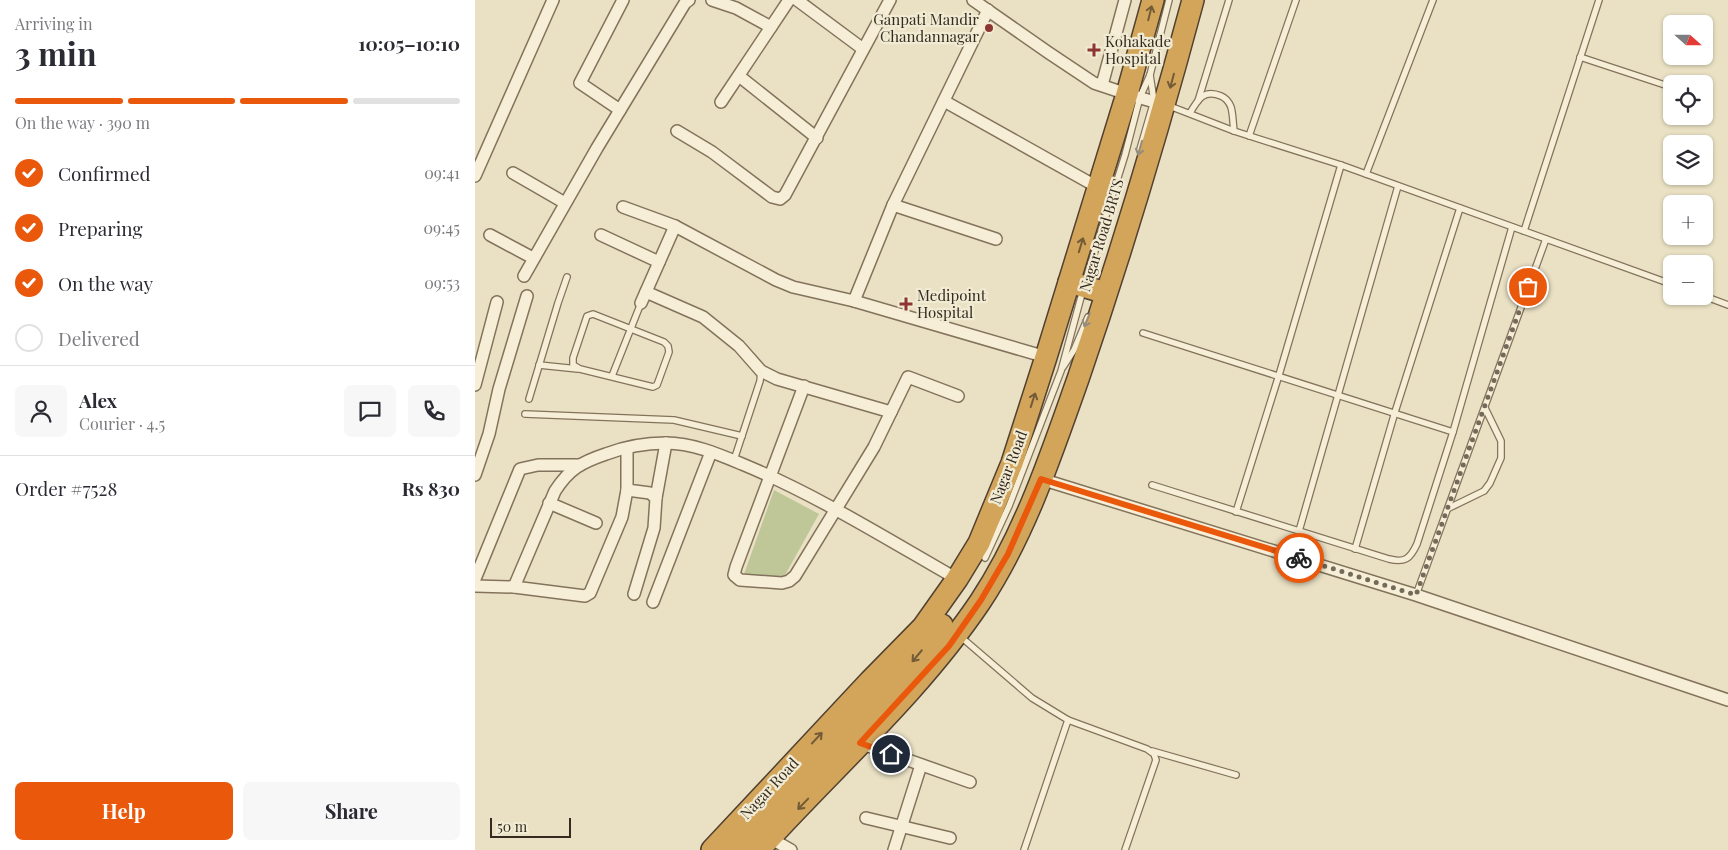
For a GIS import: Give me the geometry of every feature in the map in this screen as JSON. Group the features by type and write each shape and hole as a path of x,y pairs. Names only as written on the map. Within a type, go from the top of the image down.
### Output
{"highway":[{"name":"Nagar Road","path":"712,850 923,628 979,543 1053,364 1092,288 1099,188 1133,96 1153,0"},
{"name":"Nagar Road","path":"765,844 949,646 981,600 1008,554 1041,479 1092,288 1159,103 1193,0"},
{"path":"736,850 916,658 955,608 985,558 1005,535 1024,518"}],"street":[{"path":"475,176 553,0"},
{"path":"620,110 580,82 623,0"},
{"path":"524,276 620,110 685,3 689,0"},
{"path":"712,0 736,8 771,26"},
{"path":"721,102 789,0"},
{"path":"797,0 863,49"},
{"path":"677,130 711,152 772,197 779,199 785,195 817,138 890,0"},
{"path":"973,0 1083,76 1102,86 1159,103"},
{"path":"1102,86 1125,0"},
{"path":"854,301 893,205 988,10"},
{"path":"739,76 817,138"},
{"path":"944,101 1099,188"},
{"path":"513,173 565,203"},
{"path":"893,205 996,239"},
{"path":"623,207 675,226 776,280 793,287 854,301 1053,364"},
{"path":"641,303 675,226"},
{"path":"490,235 533,258"},
{"path":"601,235 659,262"},
{"path":"646,292 703,317 739,346 761,371 777,380 804,386 891,412"},
{"path":"475,475 489,434 499,389 527,296"},
{"path":"475,385 497,302"},
{"path":"804,386 736,567 734,575 740,580 782,583 789,581 795,576 874,447 909,377 958,396"},
{"path":"515,587 549,503 563,477 581,465 611,452 666,442 711,452 771,476 957,579"},
{"path":"634,594 654,528 656,498 666,442"},
{"path":"475,586 515,587 585,596 589,593 622,517 627,490 627,448"},
{"path":"653,602 711,452"},
{"path":"475,579 520,469 538,465 581,465"},
{"path":"1041,479 1416,595 1728,700"},
{"path":"627,490 650,493 656,498"},
{"path":"549,503 596,523"},
{"path":"860,743 970,782"},
{"path":"894,850 921,765"},
{"path":"866,818 951,838"},
{"path":"765,844 791,850"}],"lane":[{"path":"1138,157 1159,103 1150,75 1169,0"},
{"path":"1198,101 1229,0"},
{"path":"1249,136 1296,0"},
{"path":"1366,174 1433,0"},
{"path":"1524,231 1599,0"},
{"path":"1580,57 1663,84"},
{"name":"Nagar Road BRTS","path":"1092,288 1125,155 1133,96 1150,75"},
{"path":"1190,113 1204,95 1212,93 1225,98 1231,108 1234,131"},
{"path":"1159,103 1234,131 1341,165 1663,281"},
{"path":"1236,512 1341,165"},
{"path":"1299,531 1398,186"},
{"path":"1355,550 1395,412 1460,208"},
{"path":"1152,486 1355,550 1399,562 1407,559 1413,553 1453,432 1512,227"},
{"path":"1416,595 1546,239"},
{"path":"529,399 567,277"},
{"path":"1713,299 1728,305"},
{"path":"612,376 641,303"},
{"name":"Nagar Road BRTS","path":"985,558 1009,506 1053,364 1074,350 1091,311"},
{"path":"539,365 580,369 653,387 659,382 669,352 668,346 664,342 631,328 597,315 589,315 587,316 572,361 573,365 580,369"},
{"path":"1143,333 1453,432"},
{"path":"733,460 760,381 761,371"},
{"path":"1449,508 1483,491 1490,483 1501,458 1501,442 1485,408"},
{"path":"525,414 674,420 742,436"},
{"path":"957,633 1032,698 1068,720 1147,749 1236,774"},
{"path":"1025,850 1068,720"},
{"path":"1125,850 1156,760 1154,754 1147,749"}],"green space":[{"path":"774,490 819,514 784,577 744,574"}],"way so far":[{"path":"1299,558 1416,595 1528,287"}],"place":[{"name":"Ganpati Mandir Chandannagar","path":"989,28"},
{"name":"Kohakade Hospital","path":"1094,50"},
{"name":"Medipoint Hospital","path":"906,304"}],"route":[{"path":"891,754 860,743 949,646 981,600 1008,554 1041,479 1299,558"}]}
